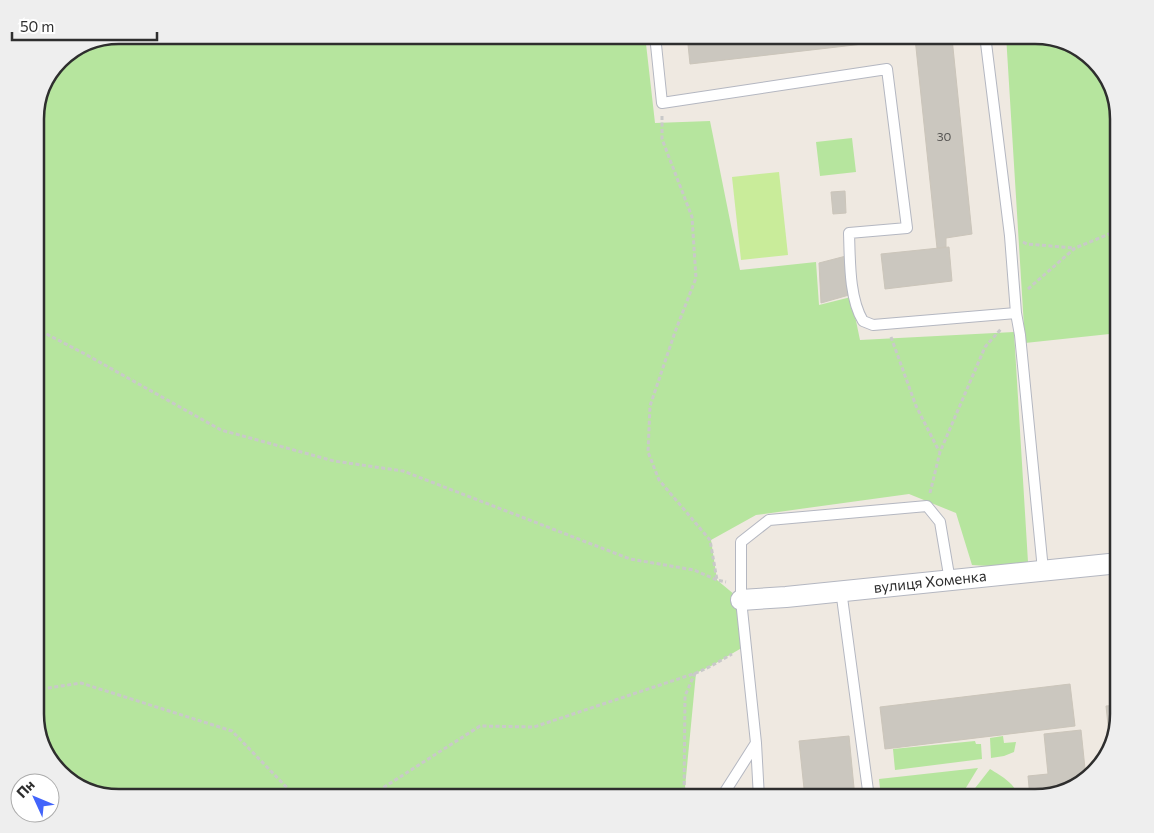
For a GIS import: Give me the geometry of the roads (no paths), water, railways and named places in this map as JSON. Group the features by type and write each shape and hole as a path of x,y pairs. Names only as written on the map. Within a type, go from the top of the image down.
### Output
{"street":[{"name":"вулиця Хоменка","path":"741,592 786,597 1110,564"}],"lane":[{"path":"656,44 662,103 887,69 907,228 849,233 852,278 858,313 863,321 873,325 1016,313"},
{"path":"986,44 1010,236 1016,313 1020,335 1043,570"},
{"path":"759,789 756,742 741,592 741,542 769,520 927,506 940,522 950,580"},
{"path":"841,590 867,789"},
{"path":"727,789 756,742"}]}
